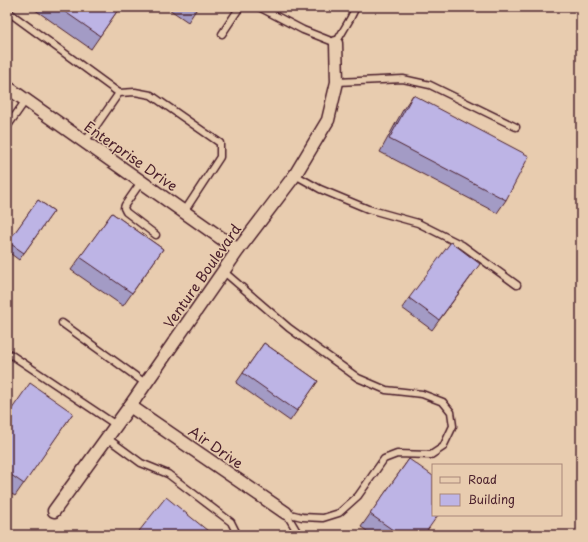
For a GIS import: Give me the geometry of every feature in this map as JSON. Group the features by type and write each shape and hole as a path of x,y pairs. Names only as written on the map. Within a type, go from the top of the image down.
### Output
{"street":[{"name":"Venture Boulevard","path":"54,511 116,426 238,250 295,176 328,120 337,82 336,43"},
{"name":"Enterprise Drive","path":"7,87 238,250"},
{"name":"Air Drive","path":"130,406 286,513"}],"lane":[{"path":"222,34 240,7"},
{"path":"259,7 303,30 336,43 356,7"},
{"path":"7,11 119,93 135,92 151,95 220,143 220,157 184,212"},
{"path":"337,82 403,79 430,85 516,127"},
{"path":"85,142 119,93"},
{"path":"7,127 26,100"},
{"path":"295,176 320,189 368,209 418,223 462,244 517,285"},
{"path":"141,182 124,208 126,212 156,235"},
{"path":"224,272 289,328 358,378 386,390 422,394 443,402 451,412 453,426 443,446 431,455 397,454 384,459 358,496 339,513 323,518 302,518 286,513"},
{"path":"62,323 146,383"},
{"path":"7,352 116,426"},
{"path":"107,438 141,463 168,474 232,522 236,532 234,535"},
{"path":"286,513 299,535"}],"building":[{"path":"58,7 120,7 100,36"},
{"path":"413,95 529,156 506,200 389,139"},
{"path":"38,200 54,211 24,253 8,242"},
{"path":"112,213 163,249 132,293 80,257"},
{"path":"451,242 480,264 439,320 409,298"},
{"path":"264,343 318,381 297,411 243,373"},
{"path":"30,383 73,413 24,484 7,472 7,416"},
{"path":"409,459 432,475 432,516 437,516 424,535 400,535 370,514"},
{"path":"166,497 213,535 136,535"}]}
